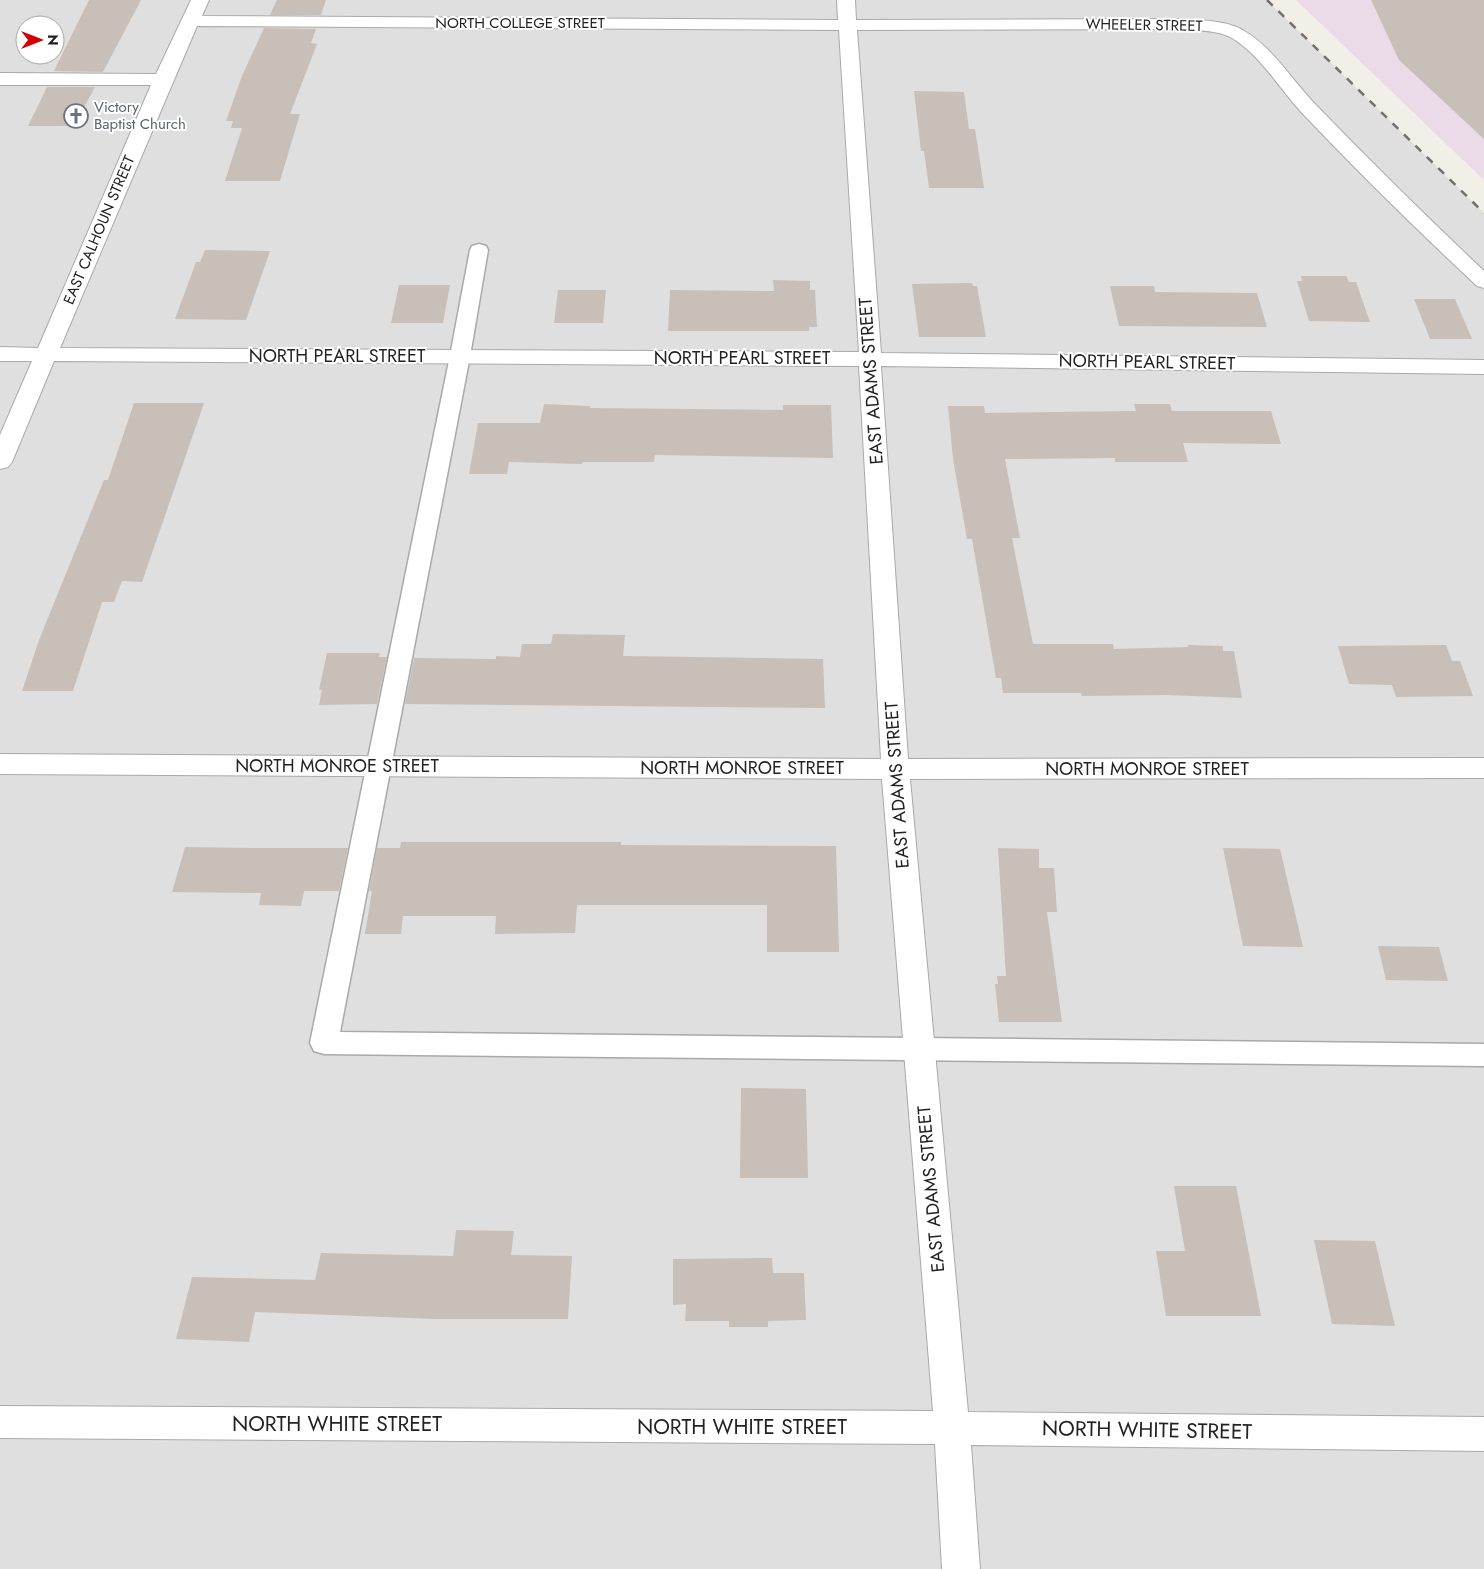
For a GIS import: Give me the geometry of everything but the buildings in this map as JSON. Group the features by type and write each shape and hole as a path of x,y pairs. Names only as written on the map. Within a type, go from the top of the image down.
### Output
{"street":[{"name":"EAST CALHOUN STREET","path":"0,462 163,80 200,0"},
{"name":"NORTH COLLEGE STREET","path":"191,21 847,13"},
{"name":"WHEELER STREET","path":"847,13 1184,24 1212,27 1237,34 1255,46 1307,107 1430,232 1484,282"},
{"name":"EAST ADAMS STREET","path":"847,13 895,769 952,1428 961,1569"},
{"path":"0,79 163,80"},
{"name":"NORTH PEARL STREET","path":"0,354 870,359 1484,367"},
{"name":"NORTH MONROE STREET","path":"0,764 895,769 1484,768"},
{"name":"NORTH WHITE STREET","path":"0,1422 952,1428 1484,1434"}],"lane":[{"path":"479,250 460,356 324,1043 1484,1055"}],"shaded area":[{"path":"0,0 1267,0 1484,213 1484,1569 0,1569"},
{"path":"1296,0 1484,0 1484,180"}],"railway":[{"path":"1267,0 1484,213"}],"place":[{"name":"Victory Baptist Church","path":"76,116"}]}
